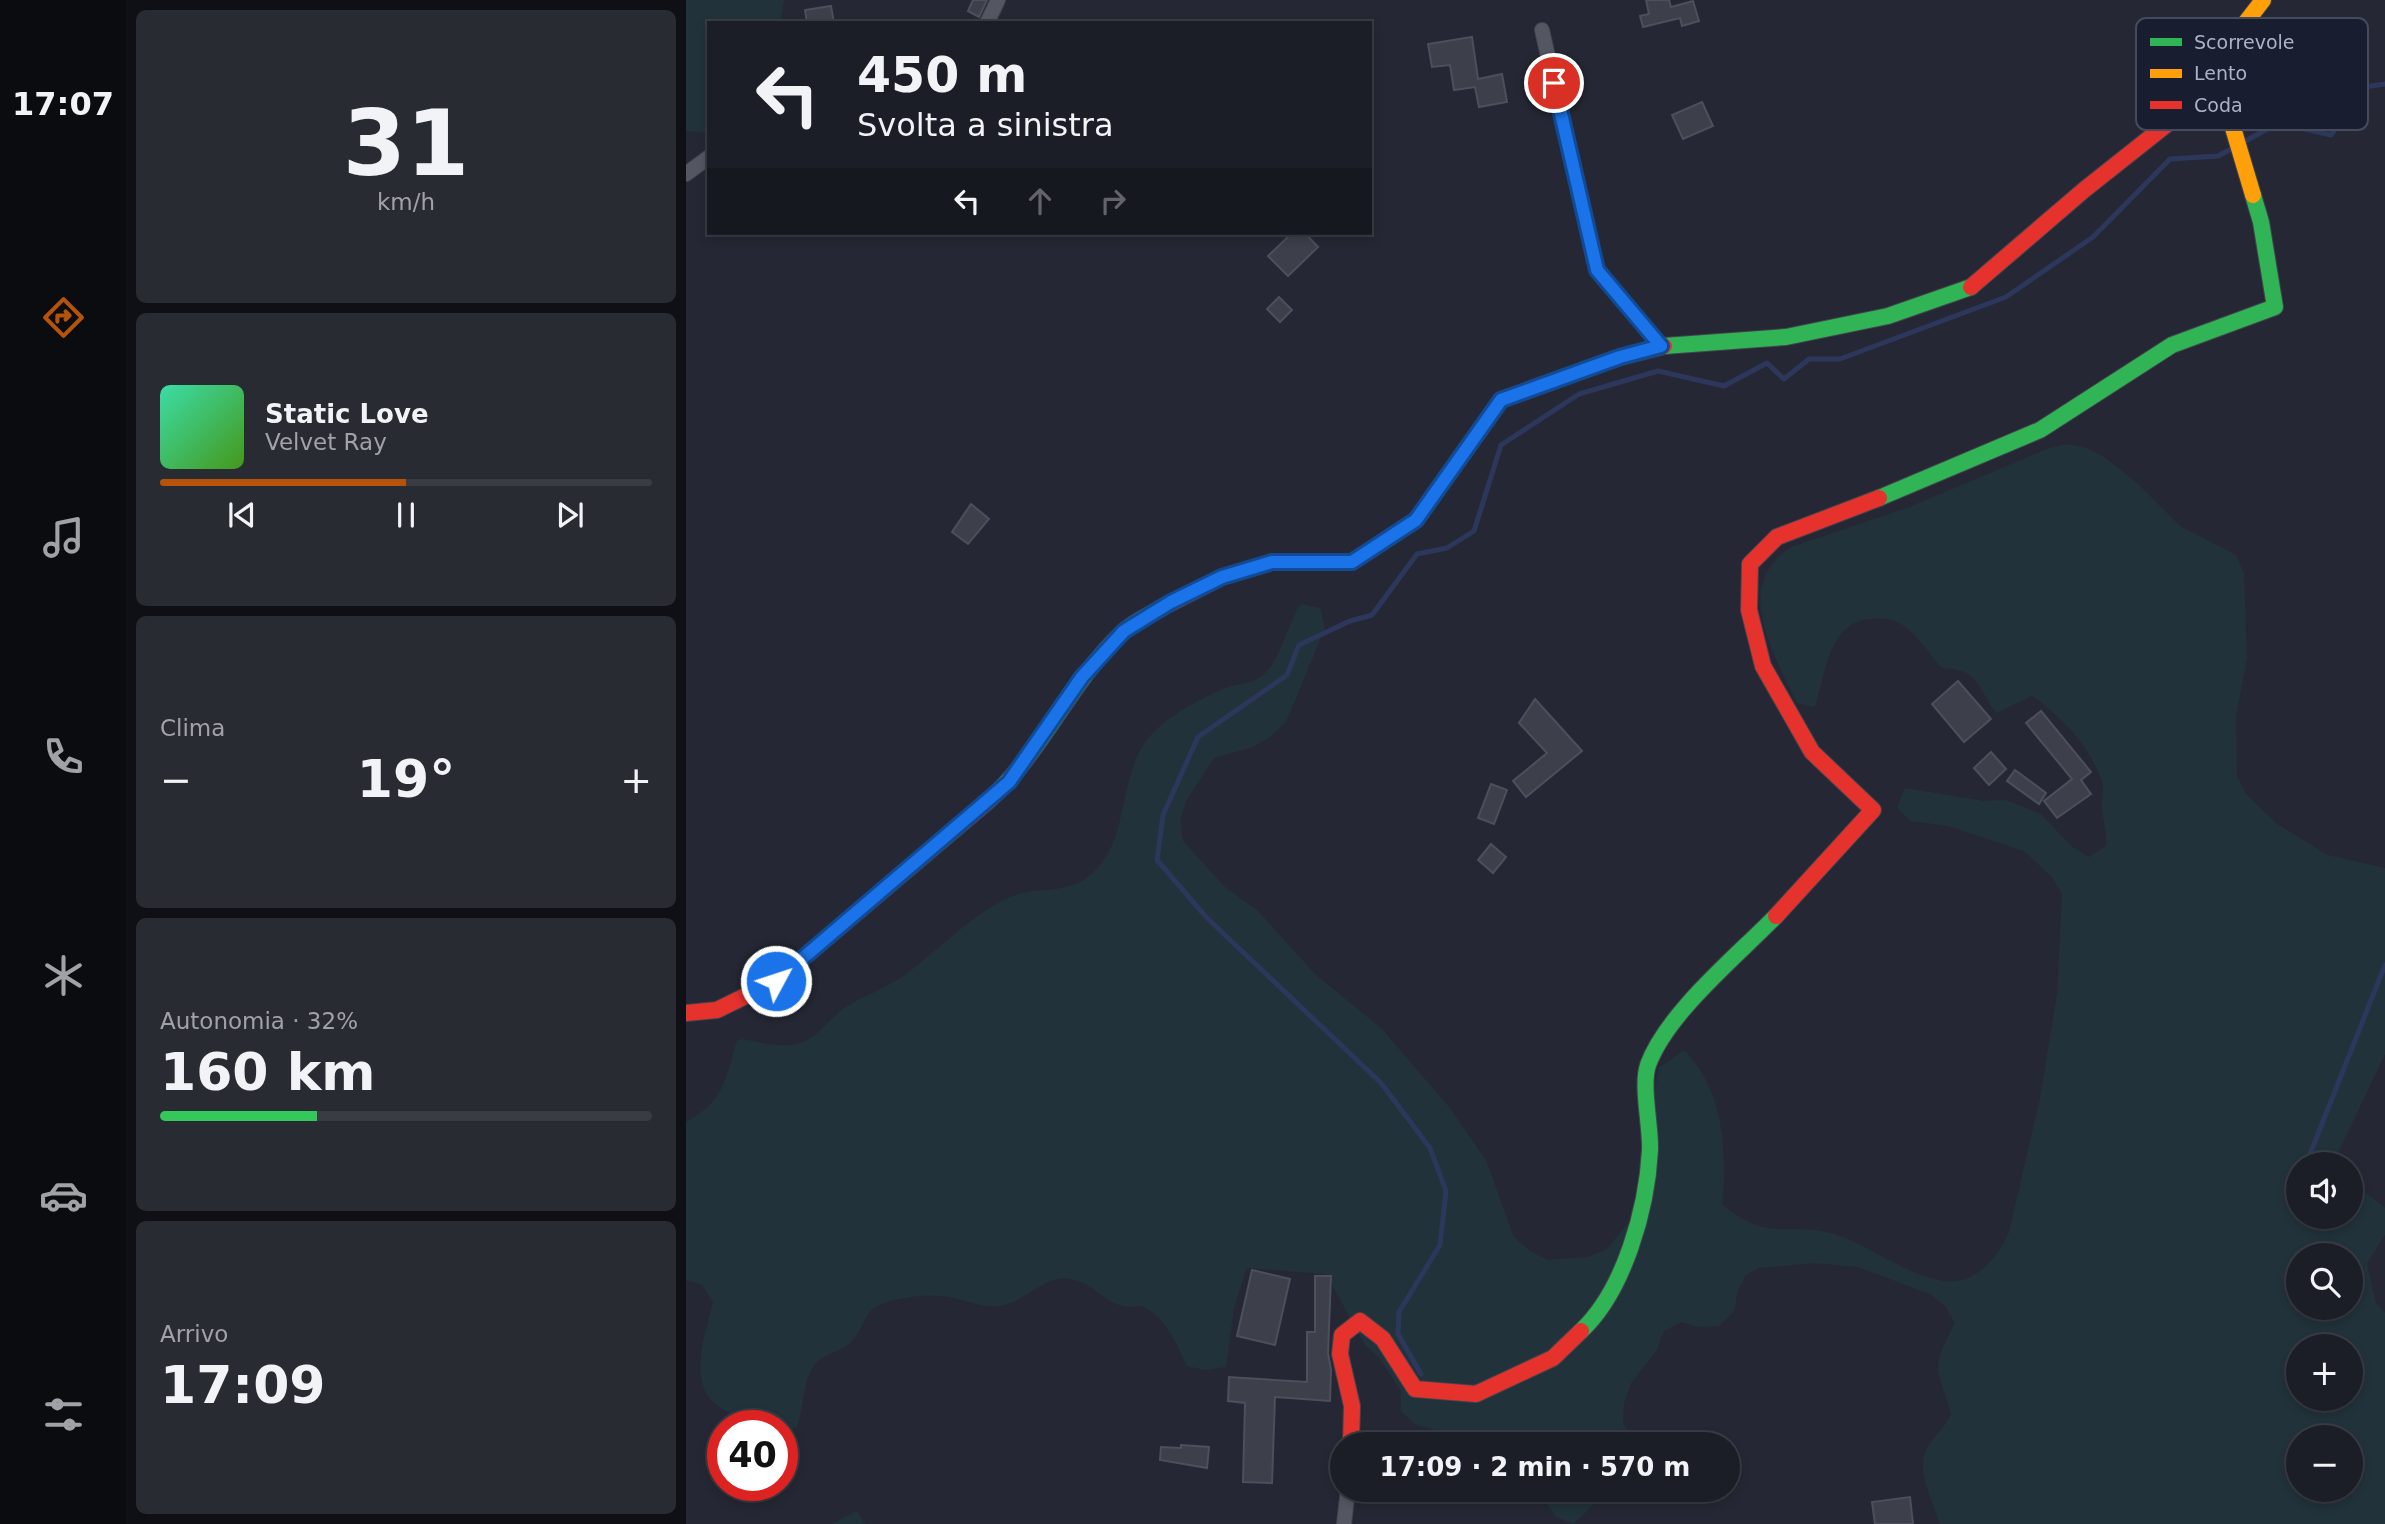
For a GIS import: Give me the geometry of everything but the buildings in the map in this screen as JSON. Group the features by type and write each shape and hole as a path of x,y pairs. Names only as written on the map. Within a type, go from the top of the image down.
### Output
{"street":[{"path":"987,21 998,0"},
{"path":"2249,18 2263,0"},
{"path":"1542,30 1597,270 1661,346"},
{"path":"686,1013 717,1010 776,981 913,867 1009,782 1082,677 1124,631 1171,602 1222,577 1272,562 1352,562 1416,520 1501,400 1620,357 1661,346 1786,337 1888,316 1971,287 2084,190 2161,130"},
{"path":"1351,1432 1352,1406 1340,1354 1342,1335 1360,1321 1383,1339 1415,1389 1476,1394 1553,1358 1600,1314 1637,1232 1650,1151 1647,1068 1664,1031 1825,865 1873,810 1812,752 1769,678 1749,610 1750,564 1777,537 1867,503 2040,430 2172,345 2275,307 2261,222 2234,130"},
{"path":"686,174 707,158"},
{"path":"1343,1524 1346,1502"}],"shaded area":[{"path":"686,0 784,0 780,21 707,21 707,133 686,131"},
{"path":"2066,444 2086,448 2104,457 2137,483 2180,526 2236,555 2244,574 2247,658 2236,717 2237,776 2246,794 2277,824 2328,855 2385,868 2385,1054 2339,1152 2286,1152 2286,1229 2363,1229 2363,1190 2385,1208 2385,1235 2367,1263 2376,1303 2385,1313 2385,1524 1940,1524 1926,1484 1923,1463 1929,1445 1951,1414 1938,1368 1941,1352 1955,1323 1945,1306 1930,1294 1858,1267 1815,1263 1759,1268 1746,1275 1738,1290 1734,1311 1719,1326 1699,1327 1681,1322 1664,1331 1657,1350 1631,1383 1624,1403 1623,1423 1629,1432 1435,1432 1415,1424 1401,1411 1401,1391 1379,1358 1365,1345 1326,1274 1247,1268 1234,1308 1226,1367 1205,1370 1187,1366 1170,1332 1143,1306 1130,1307 1111,1302 1081,1282 1061,1278 1043,1284 1008,1304 998,1306 933,1296 903,1298 875,1307 851,1342 814,1365 806,1383 798,1423 798,1410 723,1410 711,1400 704,1388 701,1358 713,1302 702,1285 686,1280 686,1122 709,1106 722,1088 737,1041 742,1039 793,1045 806,1040 846,1007 902,977 966,924 993,906 1018,894 1070,886 1089,876 1102,863 1111,847 1131,774 1146,741 1172,717 1194,704 1225,688 1250,682 1264,674 1275,660 1301,604 1320,608 1325,628 1286,722 1270,737 1253,747 1214,758 1186,801 1180,821 1183,841 1225,887 1258,911 1316,975 1381,1028 1449,1107 1486,1160 1514,1237 1530,1251 1548,1260 1588,1257 1607,1249 1632,1218 1659,1068 1684,1050 1697,1066 1715,1102 1723,1142 1722,1204 1739,1217 1768,1228 1810,1230 1843,1237 1930,1278 1957,1281 1982,1270 1995,1257 2009,1232 2040,1098 2057,994 2062,894 2051,876 2024,851 1948,826 1910,821 1897,807 1905,788 1985,801 2005,800 2042,815 2071,846 2089,857 2106,846 2103,786 2084,747 2065,724 2043,704 2032,696 1996,713 1971,676 1955,669 1942,668 1913,633 1893,621 1869,619 1855,623 1845,630 1830,653 1815,707 1797,703 1769,642 1763,621 1760,600 1763,581 1773,563 1791,547 1907,508 2047,449"},
{"path":"1546,1502 1598,1502 1573,1524 1555,1516"},
{"path":"857,1511 865,1524 833,1524 833,1523"}],"waterway":[{"path":"2368,86 2385,84"},
{"path":"2242,143 2265,130"},
{"path":"2309,130 2331,135 2334,130"},
{"path":"1421,1374 1398,1334 1399,1312 1440,1245 1446,1191 1430,1148 1381,1083 1207,918 1157,860 1163,815 1198,737 1287,675 1299,645 1350,621 1372,615 1417,554 1447,548 1474,531 1501,445 1579,394 1658,371 1724,386 1767,363 1784,379 1809,359 1840,359 2006,297 2093,237 2170,159 2218,156 2233,148"},
{"path":"2311,1152 2385,965"}],"traffic: fast":[{"path":"1879,498 2040,430 2172,345 2275,307 2261,222 2253,195"},
{"path":"1664,346 1786,337 1888,316 1971,287"},
{"path":"987,802 1023,762 1103,653 1126,629 1163,607"},
{"path":"1581,1331 1610,1294 1631,1248 1638,1223 1650,1150 1646,1074 1657,1045 1704,986 1776,916"}],"traffic: slow":[{"path":"2249,18 2263,0"},
{"path":"2234,130 2253,195"}],"traffic: jam":[{"path":"1971,287 2084,190 2160,130"},
{"path":"1163,607 1222,577 1272,562 1352,562 1416,520 1501,400 1620,357 1664,346"},
{"path":"1776,916 1873,810 1812,752 1763,666 1749,610 1750,564 1777,537 1879,498"},
{"path":"686,1013 717,1010 776,981 987,802"},
{"path":"1351,1432 1352,1406 1340,1354 1342,1335 1360,1321 1383,1339 1415,1389 1476,1394 1553,1358 1581,1331"}],"route":[{"path":"776,981 913,867 1009,782 1082,677 1124,631 1171,602 1222,577 1272,562 1352,562 1416,520 1501,400 1620,357 1661,346 1597,270 1554,83"}]}
